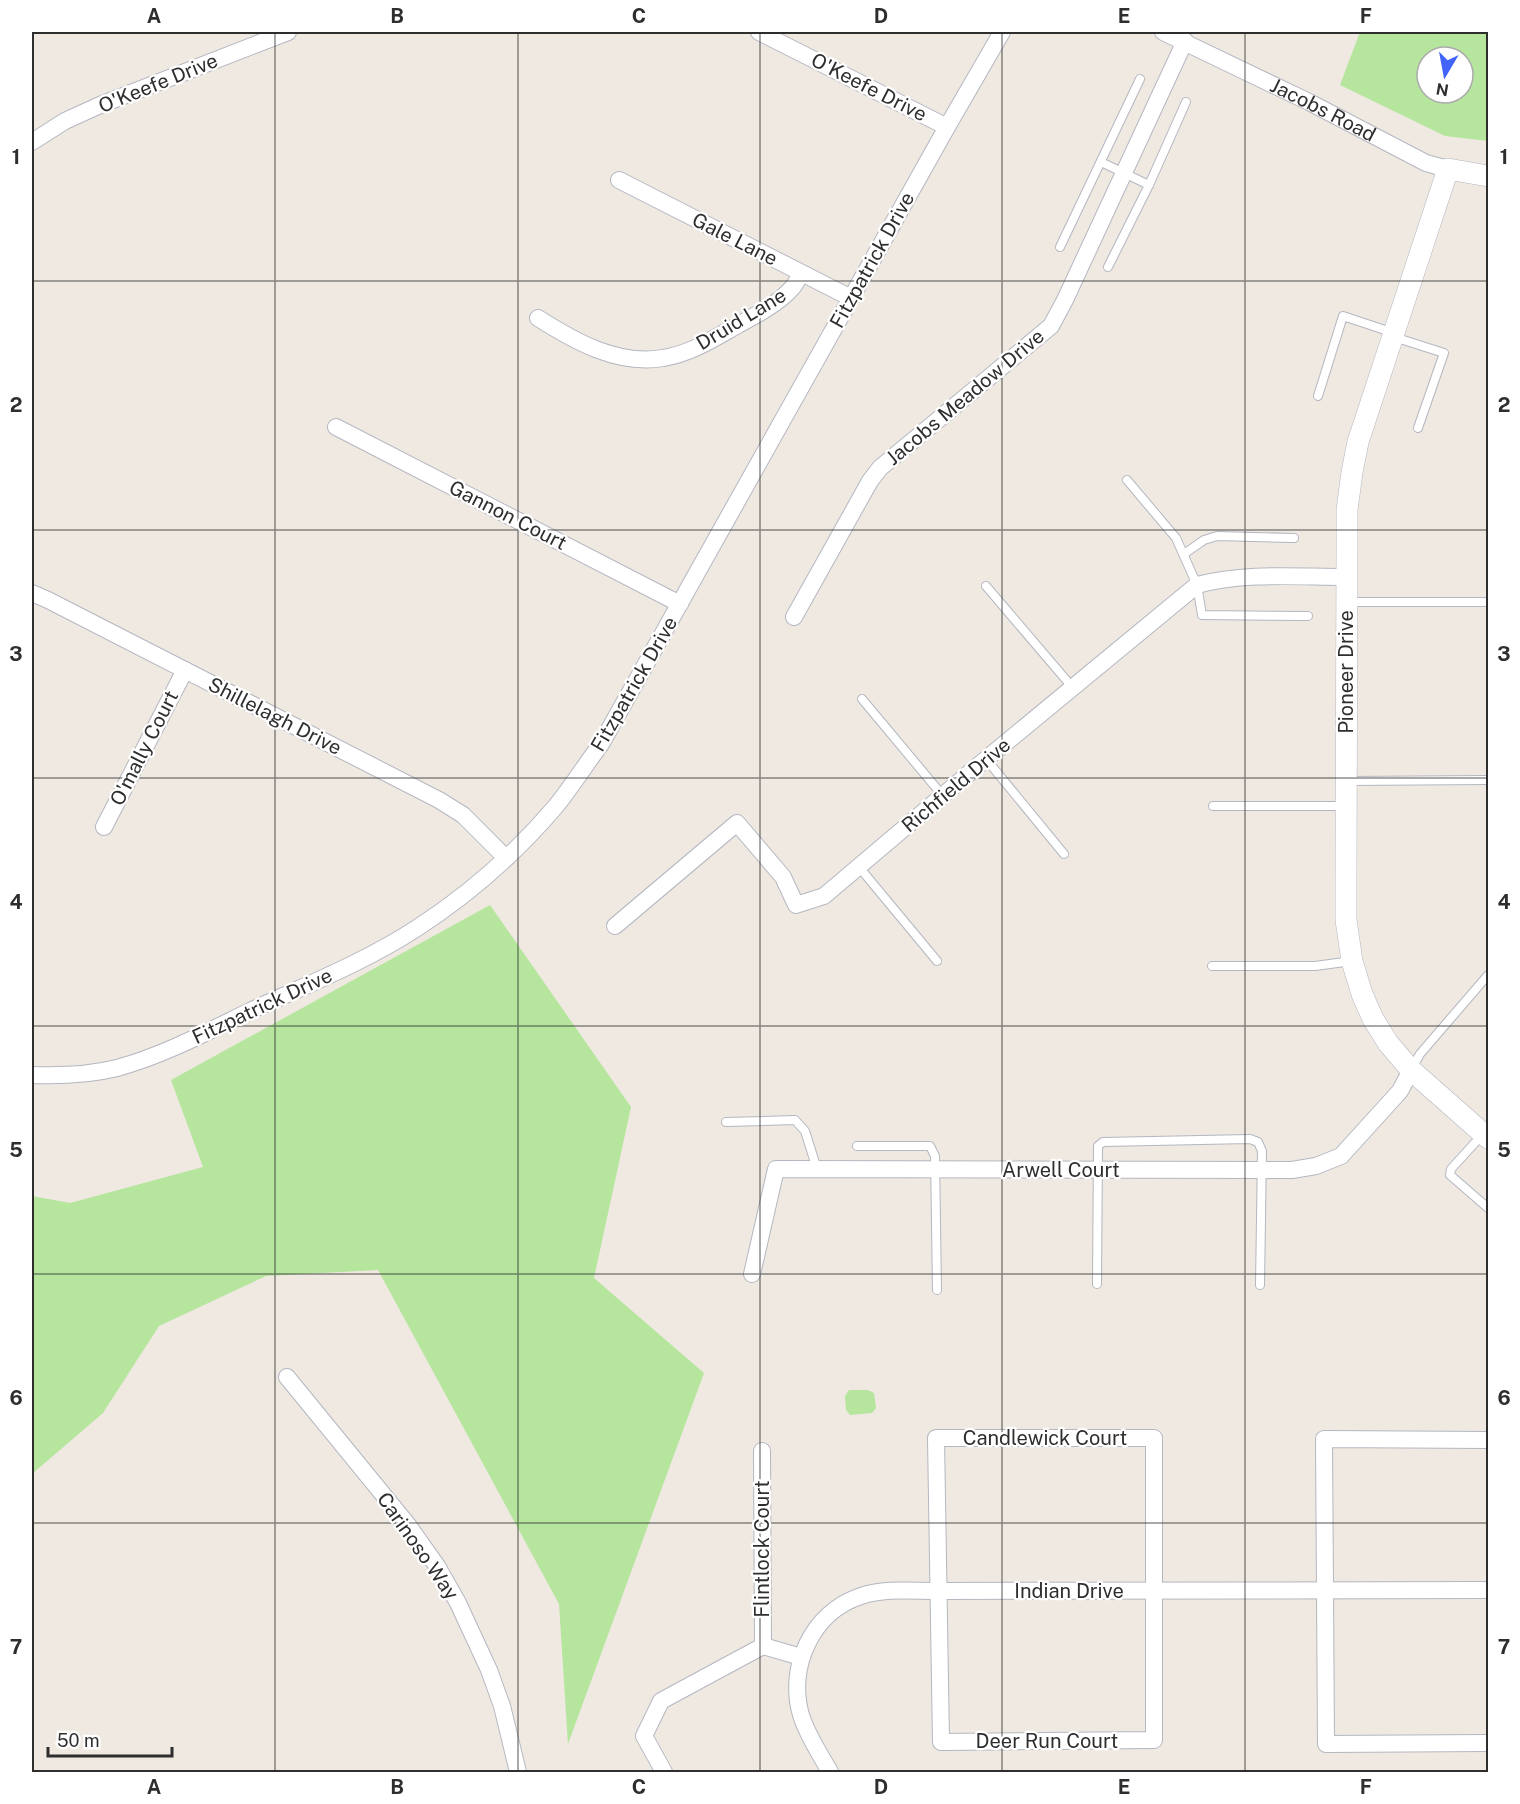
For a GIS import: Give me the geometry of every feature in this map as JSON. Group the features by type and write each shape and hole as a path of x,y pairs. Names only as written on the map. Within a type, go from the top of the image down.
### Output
{"street":[{"name":"O'Keefe Drive","path":"32,142 65,121 100,105 288,32"},
{"name":"O'Keefe Drive","path":"759,32 947,127"},
{"name":"Fitzpatrick Drive","path":"32,1075 56,1076 115,1068 143,1060 370,955 407,934 452,903 506,858 556,805 601,744 1002,32"},
{"name":"Jacobs Road","path":"1163,32 1309,102 1426,163 1448,170 1488,176"},
{"name":"Jacobs Meadow Drive","path":"794,617 870,481 880,468 1051,326 1185,41"},
{"name":"Pioneer Drive","path":"1448,170 1361,433 1352,472 1347,510 1346,577 1346,920 1352,961 1362,994 1388,1043 1411,1071 1486,1136"},
{"name":"Gale Lane","path":"618,180 851,298"},
{"name":"Druid Lane","path":"538,318 577,341 622,357 663,358 688,351 743,323 784,296 793,287 801,273"},
{"name":"Gannon Court","path":"336,427 681,604"},
{"name":"Richfield Drive","path":"615,926 737,823 783,877 796,905 824,896 1197,585 1238,577 1346,577"},
{"name":"Shillelagh Drive","path":"32,593 439,800 463,815 506,858"},
{"name":"O'mally Court","path":"104,826 185,670"},
{"name":"Arwell Court","path":"752,1274 776,1169 1292,1170 1316,1166 1341,1156 1400,1091 1411,1071"},
{"name":"Carinoso Way","path":"287,1377 408,1525 437,1566 458,1603 489,1670 502,1706 518,1773"},
{"name":"Candlewick Court","path":"938,1591 936,1438 1154,1438 1154,1590"},
{"path":"1488,1440 1324,1439 1326,1744 1488,1743"},
{"name":"Flintlock Court","path":"762,1451 763,1646"},
{"name":"Deer Run Court","path":"938,1591 941,1742 952,1742 1154,1740 1154,1590"},
{"name":"Indian Drive","path":"830,1773 808,1733 801,1714 797,1696 797,1676 801,1657 809,1638 823,1620 842,1605 860,1596 881,1592 938,1591 1488,1590"},
{"name":"Flintlock Court","path":"664,1773 644,1736 661,1701 763,1646 801,1657"}],"lane":[{"path":"1060,247 1140,79"},
{"path":"1108,267 1149,185 1186,102"},
{"path":"1101,162 1149,185"},
{"path":"1318,396 1343,316 1444,353 1418,428"},
{"path":"1127,480 1176,538 1197,585 1202,615 1308,616"},
{"path":"1184,554 1204,540 1217,536 1294,538"},
{"path":"986,586 1072,688"},
{"path":"1347,602 1488,602"},
{"path":"862,699 943,796"},
{"path":"986,759 1064,854"},
{"path":"1346,781 1488,780"},
{"path":"1213,806 1346,806"},
{"path":"859,867 937,962"},
{"path":"1212,966 1315,966 1352,961"},
{"path":"1411,1071 1420,1053 1488,975"},
{"path":"726,1122 795,1120 806,1131 817,1169"},
{"path":"1486,1136 1450,1169 1450,1175 1488,1208"},
{"path":"1097,1284 1098,1146 1103,1142 1250,1139 1258,1142 1262,1151 1260,1285"},
{"path":"857,1146 930,1146 935,1156 937,1290"}],"green space":[{"path":"1360,32 1488,32 1488,141 1445,136 1340,85"},
{"path":"490,905 631,1107 594,1278 704,1373 568,1744 559,1604 378,1270 266,1276 159,1326 103,1413 32,1474 32,1196 70,1203 203,1167 171,1080"},
{"path":"849,1390 868,1390 874,1393 876,1408 872,1413 850,1415 846,1410 845,1396"}]}
